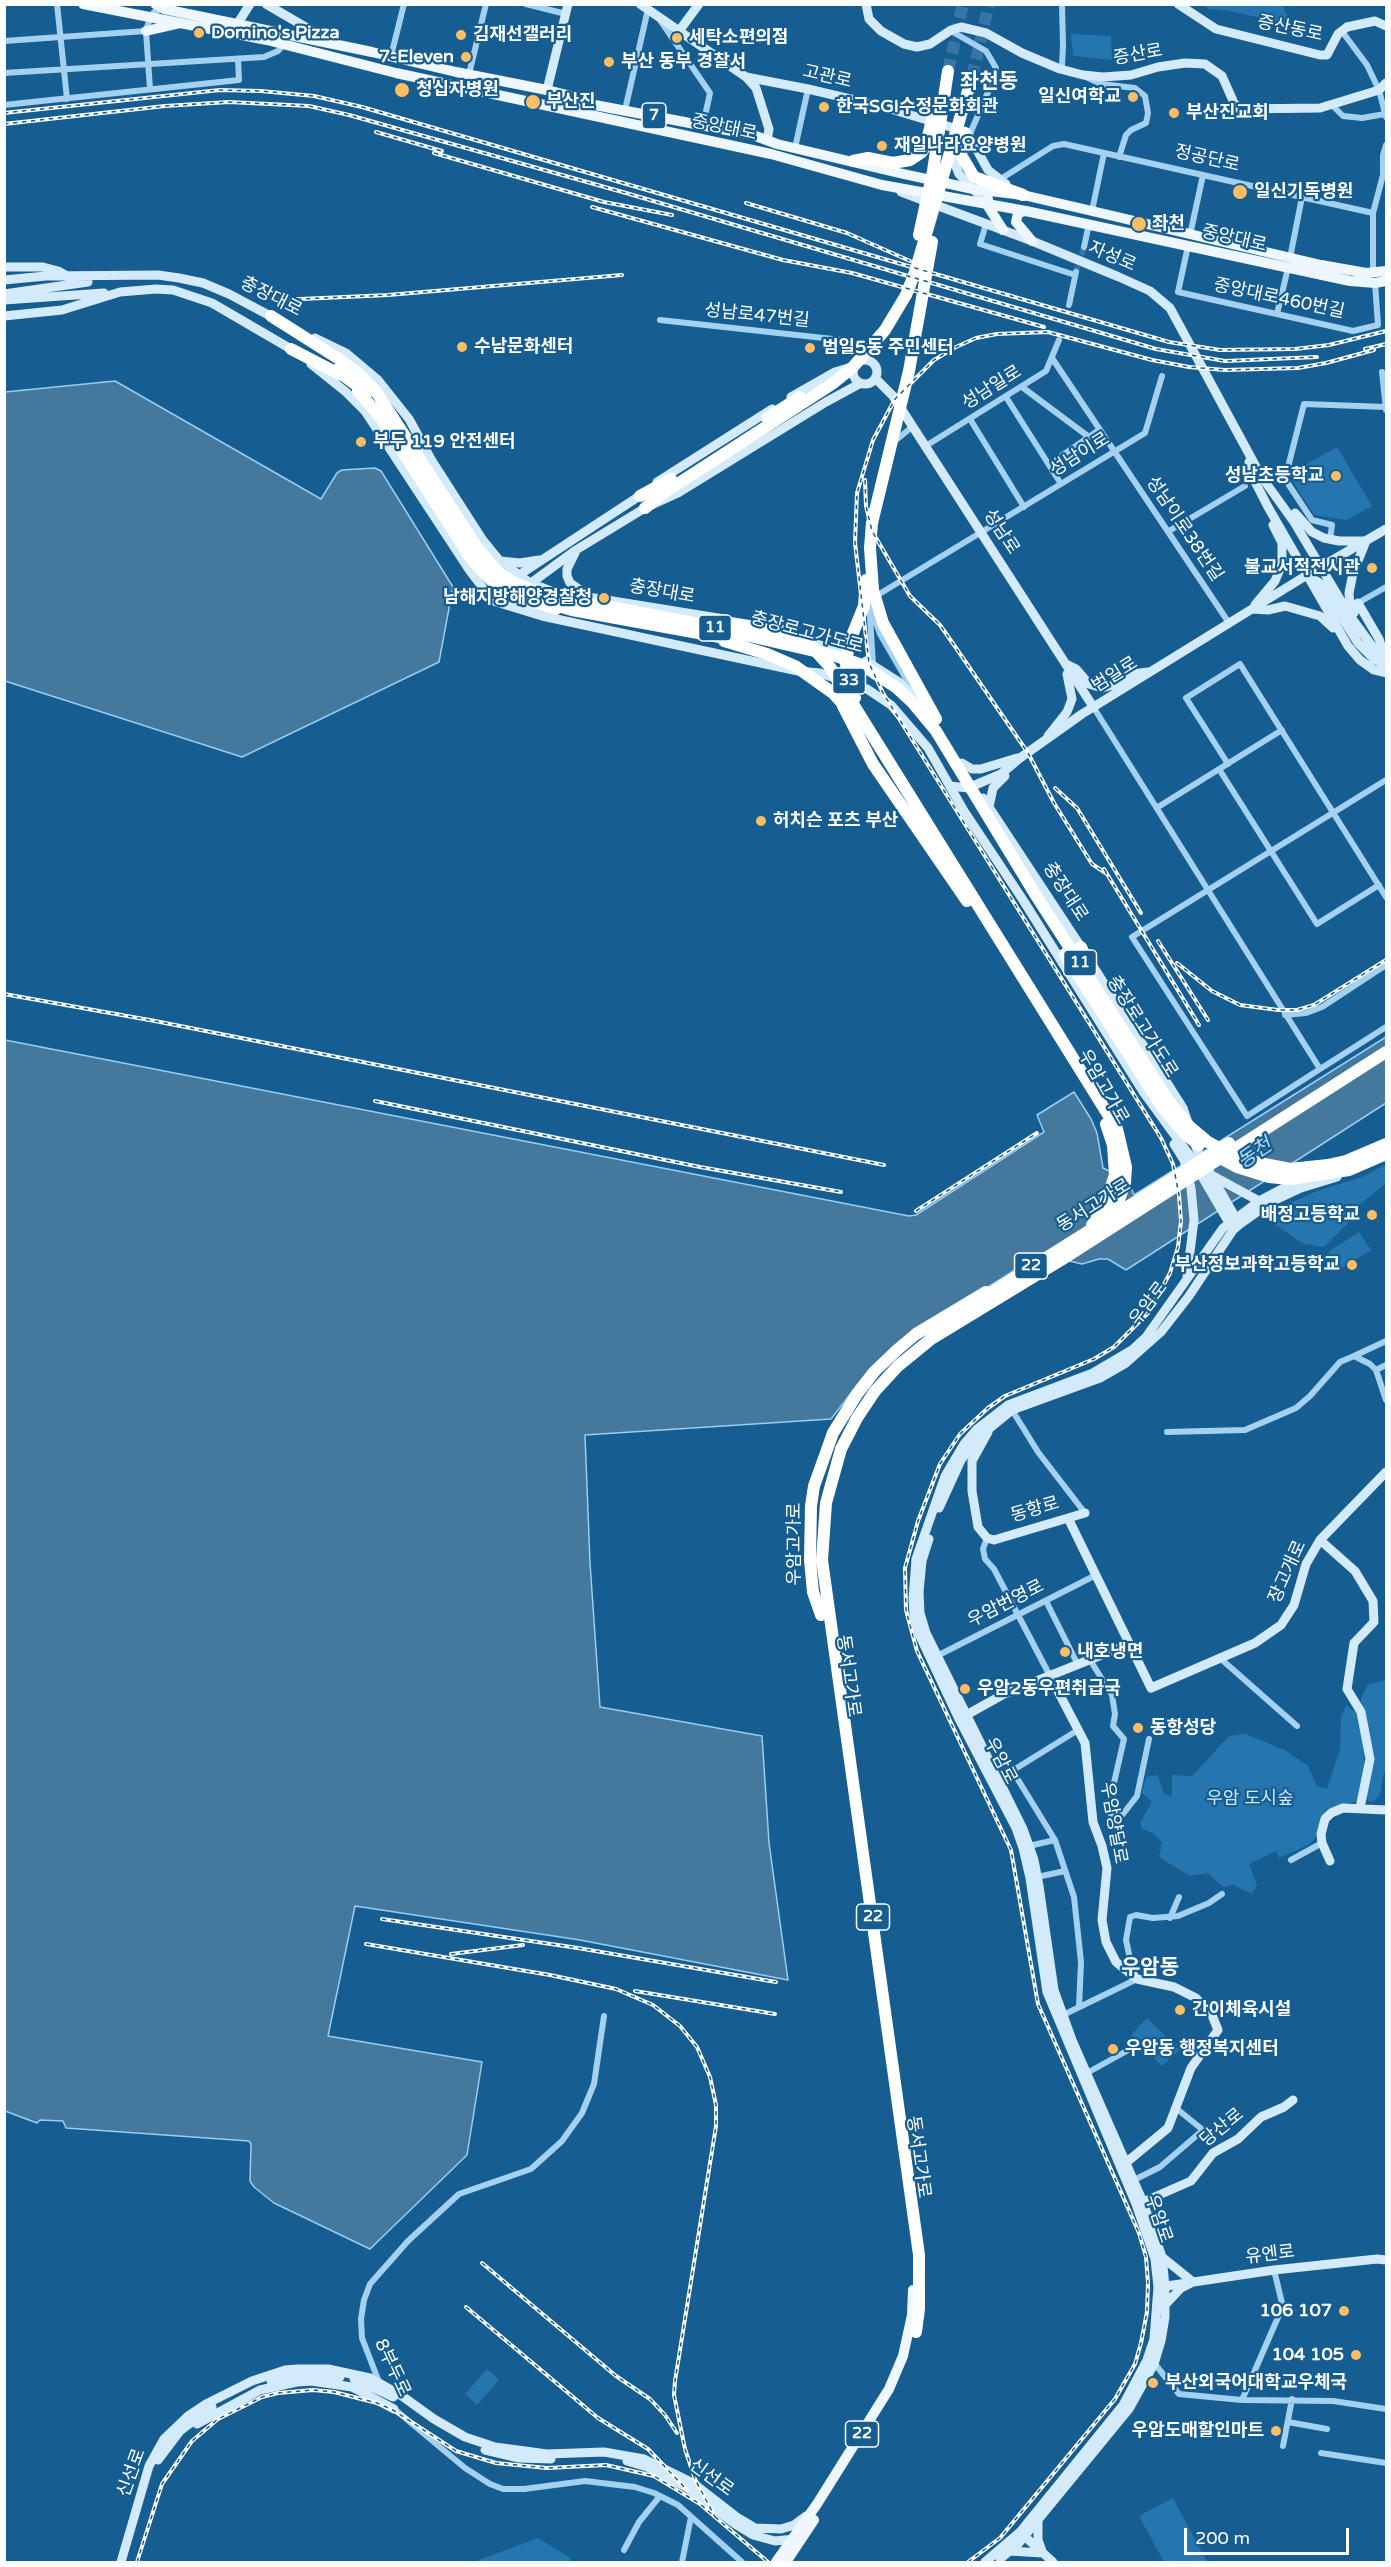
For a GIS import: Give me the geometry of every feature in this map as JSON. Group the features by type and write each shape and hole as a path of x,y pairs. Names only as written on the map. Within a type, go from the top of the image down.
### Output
{"highway":[{"path":"853,161 868,158 902,163 918,155 926,145 947,75"},
{"path":"645,508 757,430 843,376 885,330 902,303 915,272 963,123 972,77"},
{"path":"640,496 757,430 826,380 848,363 888,313 906,279 914,255 931,181 937,114"},
{"path":"963,123 961,155 974,177 1023,195"},
{"path":"936,719 890,638 877,607 873,590 870,548 872,523 911,360 931,249 937,201"},
{"name":"충장로고가도로","path":"271,316 359,374 472,549 491,573 516,591 658,627 756,644 834,663 860,672 907,706 930,735 1032,896 1100,993 1121,1036 1162,1107 1185,1134 1237,1167 1269,1177 1290,1179 1348,1170 1386,1156"},
{"name":"충장로고가도로","path":"291,349 336,370 372,396"},
{"name":"33","path":"893,441 879,478 866,531 866,595 861,617 849,643 847,675 857,702 968,882 980,915"},
{"name":"우암고가로","path":"568,604 597,599 788,632 818,652 830,668 1105,1120 1111,1134 1116,1163 1115,1175 1104,1207 1093,1224 1061,1247 916,1334 874,1372 844,1413 823,1457 811,1506 810,1560 813,1592 820,1615"},
{"name":"충장로고가도로","path":"568,604 712,627 836,656 862,665 897,688 936,731 1104,1017 1189,1126 1208,1142 1239,1159 1290,1169 1346,1161 1386,1144"},
{"name":"우암고가로","path":"658,627 727,642 766,654 795,666 834,693 861,727 1109,1113 1121,1140 1126,1167 1125,1183 1117,1210 1092,1242 1040,1280 914,1360 889,1382 874,1400 855,1432 833,1488 828,1519 825,1592"},
{"path":"798,671 815,679 837,696 848,712 866,751 957,889 980,915"},
{"path":"1081,947 1100,993"},
{"path":"1061,961 1104,1017"},
{"name":"동서고가로","path":"913,2290 912,2239 820,1615 815,1561 816,1522 826,1469 834,1446 868,1388 917,1340 950,1317 1386,1046"},
{"name":"동서고가로","path":"916,2332 919,2310 919,2256 872,1906 825,1592 822,1538 826,1503 835,1467 857,1418 875,1391 898,1366 957,1322 1070,1255 1386,1053"}],"main road":[{"name":"중앙대로","path":"82,4 150,18 286,40 336,44 547,90 571,96 579,102 703,125 955,185 986,203 1113,230 1189,240"},
{"path":"238,23 250,4"},
{"path":"266,4 276,7 336,44"},
{"path":"679,31 699,4"},
{"path":"866,4 869,19 881,31 904,44 917,47 930,44 951,30"},
{"name":"증산동로","path":"1178,4 1216,29 1320,55 1327,55 1341,30 1365,21 1375,21 1386,26"},
{"name":"고관로","path":"646,6 746,77 808,88 906,112 963,123 988,170 998,180"},
{"name":"중앙대로","path":"159,7 238,23 396,73 771,154 882,185 973,195 995,193 1023,195 1137,223 1189,240 1379,282"},
{"path":"276,7 286,24 286,40"},
{"path":"547,90 567,9"},
{"path":"146,31 181,23"},
{"name":"증산로","path":"951,30 961,27 986,33 1022,53 1060,69 1083,75 1103,77 1131,75 1158,67 1201,64 1215,69 1222,76 1234,104 1240,109 1320,108 1379,90 1386,83"},
{"name":"중앙대로","path":"746,77 756,88 769,129 767,140"},
{"path":"963,123 953,159 973,195 998,225"},
{"path":"998,180 1010,189"},
{"name":"자성로","path":"882,185 998,225 1150,291 1170,308 1247,454 1294,522 1363,634 1386,666"},
{"path":"995,193 986,203 998,225"},
{"path":"998,225 998,213 1006,206"},
{"path":"1026,210 1018,213 1016,222 1032,241"},
{"path":"1113,230 1101,219 1137,223"},
{"name":"중앙대로","path":"1289,263 1350,281 1379,282"},
{"path":"4,267 43,267 58,270 69,277"},
{"name":"중앙대로","path":"1379,282 1386,271"},
{"name":"충장대로","path":"4,280 46,276 158,275 203,283 229,294 346,353 378,380 409,419 432,461 482,540 500,561 530,583 551,591 588,595 730,621 831,648 873,665 899,682 936,719 975,786 1183,1108 1190,1155 1234,1224"},
{"path":"4,294 117,277"},
{"name":"충장대로","path":"4,316 62,310 120,292 156,289 196,297 230,312 291,349 346,392 365,411 470,571 493,601"},
{"path":"4,300 120,292"},
{"path":"505,605 530,583 576,550 645,508 678,493 840,394 861,383 868,383 875,378 877,371 874,364 863,360 854,367 838,371 811,385 692,459 519,575 493,601 505,605 542,616 838,678 867,689 891,705 928,748 964,811 1144,1094 1190,1155 1194,1220 1186,1281"},
{"path":"854,367 855,378 861,383"},
{"path":"838,371 845,382 840,394"},
{"name":"성남로","path":"875,378 892,396 1094,708"},
{"name":"자성로","path":"1247,454 1252,476 1268,507 1340,633 1360,660 1374,670 1386,674"},
{"path":"1261,476 1312,532 1330,540 1366,541"},
{"path":"1252,609 1275,580 1284,555 1282,543 1272,524 1268,507"},
{"path":"1321,566 1386,529"},
{"path":"1363,634 1350,605 1349,593 1353,573 1366,541"},
{"path":"576,550 567,569 567,576 570,583 588,595"},
{"path":"500,561 542,560"},
{"name":"범일로","path":"1020,758 1094,708 1321,566"},
{"name":"자성로","path":"1307,575 1321,584 1358,643 1374,659 1386,666"},
{"path":"1358,603 1379,639 1386,660"},
{"path":"1252,609 1268,610 1285,606 1302,610 1320,616 1340,633"},
{"path":"1064,663 1076,669 1089,684 1102,688 1113,686 1132,674 1153,671"},
{"path":"1046,739 1067,712 1071,699 1071,687 1064,663"},
{"path":"962,763 972,769 981,770 1020,758"},
{"path":"989,807 993,788 1020,758"},
{"path":"950,786 960,788 975,786 1010,767"},
{"path":"964,811 972,799 982,796"},
{"name":"우암로","path":"985,2562 1039,2520 1129,2409 1161,2341 1165,2305 1155,2259 1123,2165 1087,2073 1047,1992 1030,1878 1016,1828 914,1615 916,1559 937,1494 964,1444 977,1429 1008,1404 1093,1373 1132,1350 1146,1337 1213,1240 1259,1202 1281,1188 1386,1139"},
{"name":"충장대로","path":"1190,1155 1211,1175 1225,1208"},
{"name":"우암로","path":"933,1658 920,1613 919,1592 922,1561 946,1488 961,1460 977,1439 1012,1410 1100,1378 1126,1363 1142,1350 1161,1332 1189,1296 1234,1224 1271,1202 1301,1188 1354,1172 1386,1156"},
{"path":"1211,1175 1259,1202"},
{"path":"987,1538 978,1527 972,1491 972,1461 990,1428"},
{"name":"장고개로","path":"1068,1518 1151,1688 1255,1643 1281,1624 1294,1605 1306,1564 1320,1540 1386,1472"},
{"name":"동항로","path":"987,1538 994,1539 1085,1513"},
{"path":"1320,1540 1355,1570 1373,1601 1374,1622 1354,1643 1347,1689 1361,1712 1370,1759 1360,1808"},
{"path":"963,1717 1004,1694 1129,1644"},
{"name":"우암양달로","path":"1050,1676 1084,1743 1093,1822 1107,1868 1102,1920 1106,1942 1116,1962 1137,1979 1174,1987 1196,1998 1212,2015 1218,2030 1191,2068 1177,2109"},
{"name":"우암로","path":"963,1717 999,1779 1023,1829 1037,1877 1059,2016 1123,2165 1134,2180 1162,2257 1162,2287 1151,2362 1123,2405 1009,2551 995,2562"},
{"path":"1330,1861 1322,1843 1325,1819 1331,1813 1342,1808 1386,1810"},
{"name":"당산로","path":"1143,2202 1191,2181 1213,2153 1238,2139 1261,2117 1284,2107 1293,2100"},
{"path":"1123,2165 1168,2128 1177,2109"},
{"path":"1162,2257 1193,2282 1181,2288 1165,2305"},
{"name":"유엔로","path":"1162,2287 1274,2270 1386,2260"},
{"name":"동서고가로","path":"776,2562 814,2508 889,2389 903,2356 912,2315 913,2290"},
{"name":"동서고가로","path":"786,2562 894,2392 905,2370 916,2332"},
{"path":"375,2375 336,2365 312,2363 291,2364 263,2371 222,2389 190,2410 160,2440 162,2448 203,2420 260,2390 297,2382 348,2386 363,2391 394,2409"},
{"name":"신선로","path":"121,2562 143,2482 162,2448 193,2420 231,2394 252,2381 285,2370 328,2369 370,2378 402,2396 434,2420 465,2437 495,2447 547,2454 604,2452 654,2462 693,2483 737,2522 755,2528 781,2529 802,2520 814,2508"},
{"name":"신선로","path":"231,2394 265,2382 292,2376 312,2374 353,2379 395,2397 451,2435 489,2452 538,2460 591,2457 626,2460 655,2470 686,2487 764,2539 791,2540 805,2535"},
{"path":"348,2386 369,2380 375,2375"},
{"name":"신선로","path":"127,2562 162,2448"},
{"path":"1039,2520 1038,2540 1043,2553"},
{"path":"1022,2534 1053,2562"},
{"path":"1009,2551 1043,2553"}],"street":[{"path":"57,4 67,99"},
{"path":"391,56 404,4"},
{"path":"470,74 486,4"},
{"path":"526,4 567,9"},
{"path":"1060,69 1063,46 1062,4"},
{"path":"625,110 646,6"},
{"path":"150,89 146,31 150,18 159,7"},
{"path":"657,15 710,93 703,125"},
{"path":"951,30 986,51 996,68 995,76 963,123"},
{"path":"1332,105 1343,116 1362,118 1386,116 1379,90 1367,65 1341,30"},
{"path":"4,40 146,31"},
{"path":"4,73 264,57 279,51 286,40"},
{"path":"4,105 239,80 238,59"},
{"path":"1083,75 1101,84 1135,87 1145,96 1148,113 1146,123 1126,135 1119,157"},
{"path":"795,148 808,88"},
{"name":"정공단로","path":"998,180 1053,146 1064,144 1373,213"},
{"path":"1379,282 1373,213 1383,175 1383,155 1386,145"},
{"path":"1092,211 1104,153"},
{"name":"중앙대로","path":"1189,240 1203,175"},
{"path":"984,179 998,180"},
{"name":"중앙대로","path":"1277,314 1302,197"},
{"path":"1084,247 1089,224"},
{"path":"998,225 980,244 1076,273 1069,304"},
{"name":"중앙대로460번길","path":"1189,240 1178,292 1353,331 1378,325 1379,282"},
{"name":"성남로47번길","path":"660,320 851,341 863,360"},
{"name":"성남일로","path":"924,447 1046,371 1059,340"},
{"name":"성남이로38번길","path":"1052,358 1228,623"},
{"path":"1330,540 1332,525 1312,520 1285,479 1304,404 1386,408 1382,372"},
{"name":"성남이로","path":"875,596 970,538 981,534 1147,431 1162,376"},
{"path":"1022,387 1089,437"},
{"path":"1006,397 1061,484"},
{"path":"873,665 866,563 870,521 895,424 905,416"},
{"path":"970,419 1024,507"},
{"path":"912,427 896,437 871,540 876,623 917,699"},
{"path":"1057,459 1099,430"},
{"path":"1169,531 1245,486"},
{"path":"1358,603 1386,587"},
{"path":"1228,764 1186,698 1240,664 1386,897"},
{"path":"1094,708 1320,1069"},
{"path":"1158,807 1282,730"},
{"path":"1219,769 1317,924 1379,885"},
{"path":"1386,780 1132,937 1247,1116 1386,1027"},
{"path":"1285,1015 1306,1013 1322,1007 1386,965"},
{"path":"1167,1431 1245,1430 1296,1408 1310,1396 1340,1362 1385,1342"},
{"path":"1354,1356 1377,1370 1386,1400"},
{"path":"1377,1370 1386,1365"},
{"name":"동항로","path":"1012,1410 1038,1452 1085,1513"},
{"path":"987,1538 983,1549 985,1558 994,1569 1050,1676"},
{"name":"우암번영로","path":"933,1658 1096,1575"},
{"path":"1046,1601 1078,1665"},
{"path":"1221,1659 1297,1726"},
{"path":"1090,1660 1112,1695 1112,1706 1115,1711 1113,1726 1123,1737 1124,1742 1108,1809 1112,1816 1124,1814 1137,1796 1149,1739"},
{"path":"999,1779 1078,1730"},
{"path":"1012,1770 1055,1840 1074,1897 1081,1962 1079,2007"},
{"path":"1029,1846 1055,1840"},
{"path":"1291,1860 1322,1843"},
{"path":"1037,1877 1065,1871"},
{"path":"1059,2016 1137,1979 1132,1968 1126,1940 1130,1917 1136,1915 1170,1918 1209,1903 1222,1894"},
{"path":"1170,1918 1179,1897"},
{"name":"8부두로","path":"604,2016 594,2084 582,2113 562,2141 531,2169 459,2194 408,2241 370,2284 364,2300 362,2328 366,2352 387,2400 394,2409 465,2468 503,2489 524,2489 585,2481 635,2487 678,2505 742,2562"},
{"path":"1087,2073 1132,2048"},
{"path":"1134,2180 1160,2167 1203,2130 1177,2109"},
{"path":"1242,2400 1279,2315 1282,2303 1274,2270"},
{"path":"1151,2362 1179,2394 1242,2400 1333,2401 1386,2409"},
{"path":"1283,2446 1292,2399"},
{"path":"1288,2422 1327,2429"},
{"path":"1322,2453 1386,2463"},
{"path":"624,2550 646,2512 660,2496"},
{"path":"682,2562 691,2517"}],"green space":[{"path":"1204,5 1282,5 1292,25 1225,10 1209,9"},
{"path":"1071,34 1111,36 1112,60 1073,56"},
{"path":"1337,447 1372,506 1347,520 1314,515 1293,482 1300,468"},
{"path":"1386,1164 1386,1183 1357,1207 1356,1215 1324,1247 1304,1244 1262,1216 1317,1191 1362,1177"},
{"path":"1359,1232 1371,1250 1339,1270 1328,1252"},
{"path":"1386,1680 1386,1773 1384,1771 1380,1795 1374,1801 1369,1802 1366,1796 1361,1699 1368,1684"},
{"name":"우암 도시숲","path":"1346,1705 1358,1714 1367,1760 1359,1801 1326,1809 1317,1836 1310,1844 1279,1858 1276,1851 1249,1864 1257,1885 1252,1894 1233,1885 1223,1887 1208,1873 1190,1876 1159,1857 1162,1843 1153,1833 1142,1829 1140,1823 1152,1802 1142,1793 1146,1777 1158,1775 1164,1794 1172,1796 1172,1775 1192,1776 1229,1736 1246,1734 1286,1751 1308,1766 1317,1786 1327,1789 1340,1750 1341,1717"},
{"path":"1147,2018 1179,2050 1162,2066 1131,2035"},
{"path":"487,2369 499,2380 477,2405 465,2394"},
{"path":"1173,2498 1207,2562 1164,2562 1139,2516"},
{"path":"538,2538 569,2557 572,2562 474,2562"}],"water":[{"path":"115,381 321,499 337,473 342,470 375,468 381,471 453,587 439,662 242,757 5,681 5,392"},
{"name":"동천","path":"1386,1037 1386,1103 1126,1270 1108,1259 1082,1264 1040,1254 946,1314 861,1380 831,1419 585,1435 590,1563 600,1707 762,1736 769,1843 788,1980 580,1940 355,1906 328,2036 482,2062 467,2155 370,2249 274,2203 254,2187 250,2181 251,2144 249,2141 66,2128 63,2121 40,2120 37,2123 5,2111 5,1040 909,1216 916,1215 1044,1132 1037,1115 1074,1092 1097,1133 1103,1168 1118,1175 1130,1185 1134,1195"}],"tunnel":[{"path":"948,71 963,4"},
{"path":"972,77 989,4"},
{"path":"1076,272 1084,247"}],"railway":[{"path":"4,113 220,90 314,96 362,107 1169,342 1220,350 1295,349 1329,345 1386,331"},
{"path":"4,124 165,106 229,102 309,106 349,115 626,193 1156,349 1225,361 1317,357"},
{"path":"376,132 442,151"},
{"path":"434,153 604,202 672,215"},
{"path":"746,203 847,233 910,261"},
{"path":"592,207 783,260 852,273 1044,327"},
{"path":"279,300 388,295 622,275"},
{"path":"968,2562 1000,2538 1115,2399 1135,2364 1141,2343 1147,2312 1148,2283 1146,2257 1139,2233 1038,2004 1011,1850 917,1651 906,1610 905,1568 918,1521 940,1464 960,1434 1005,1396 1094,1359 1114,1347 1149,1312 1170,1273 1178,1247 1181,1221 1173,1164 1161,1138 883,693 869,663 855,543 857,493 873,440 895,399 934,360 976,338 997,334 1048,332 1152,360 1189,367 1225,370 1298,368 1374,350"},
{"path":"1365,349 1386,344"},
{"path":"865,480 866,506 872,531 910,596 940,625 1028,753 1054,803 1092,864 1107,874"},
{"path":"1055,788 1077,808 1141,913"},
{"path":"1104,869 1199,1025"},
{"path":"1158,941 1208,1020"},
{"path":"1177,963 1212,991 1240,1005 1297,1010 1314,1005 1386,960"},
{"path":"4,994 155,1021 884,1165"},
{"path":"375,1101 700,1167 841,1192"},
{"path":"916,1211 1037,1133"},
{"path":"382,1919 578,1948 776,1982"},
{"path":"366,1944 550,1975 616,1989 653,2005 680,2026 697,2047 710,2077 716,2105 716,2126 674,2395 685,2449 695,2479 715,2517"},
{"path":"451,1954 523,1945"},
{"path":"635,1991 775,2014"},
{"path":"482,2263 616,2376 650,2399 677,2433"},
{"path":"466,2307 598,2418 648,2449 687,2490"},
{"path":"137,2562 162,2484 192,2441 218,2419 262,2397 313,2390 334,2392 377,2403 393,2410 456,2451 496,2463 547,2468 606,2465 654,2476 700,2504 768,2562"}],"place":[{"name":"Domino's Pizza","path":"199,33"},
{"name":"김재선갤러리","path":"461,35"},
{"name":"세탁소편의점","path":"677,38"},
{"name":"7-Eleven","path":"466,57"},
{"name":"부산 동부 경찰서","path":"609,62"},
{"name":"청십자병원","path":"402,90"},
{"name":"일신여학교","path":"1133,97"},
{"name":"부산진","path":"533,102"},
{"name":"한국SGI수정문화회관","path":"824,107"},
{"name":"부산진교회","path":"1174,113"},
{"name":"재일나라요양병원","path":"882,146"},
{"name":"일신기독병원","path":"1240,192"},
{"name":"좌천","path":"1139,224"},
{"name":"수남문화센터","path":"462,347"},
{"name":"범일5동 주민센터","path":"810,348"},
{"name":"부두 119 안전센터","path":"361,442"},
{"name":"성남초등학교","path":"1336,476"},
{"name":"불교서적전시관","path":"1372,568"},
{"name":"남해지방해양경찰청","path":"604,598"},
{"name":"허치슨 포츠 부산","path":"761,821"},
{"name":"배정고등학교","path":"1372,1215"},
{"name":"부산정보과학고등학교","path":"1352,1265"},
{"name":"내호냉면","path":"1065,1652"},
{"name":"우암2동우편취급국","path":"965,1689"},
{"name":"동항성당","path":"1138,1728"},
{"name":"간이체육시설","path":"1180,2010"},
{"name":"우암동 행정복지센터","path":"1113,2049"},
{"name":"106 107","path":"1344,2311"},
{"name":"104 105","path":"1356,2355"},
{"name":"부산외국어대학교우체국","path":"1153,2383"},
{"name":"우암도매할인마트","path":"1276,2431"}],"district":[{"name":"좌천동","path":"989,82"},
{"name":"우암동","path":"1150,1968"}]}
